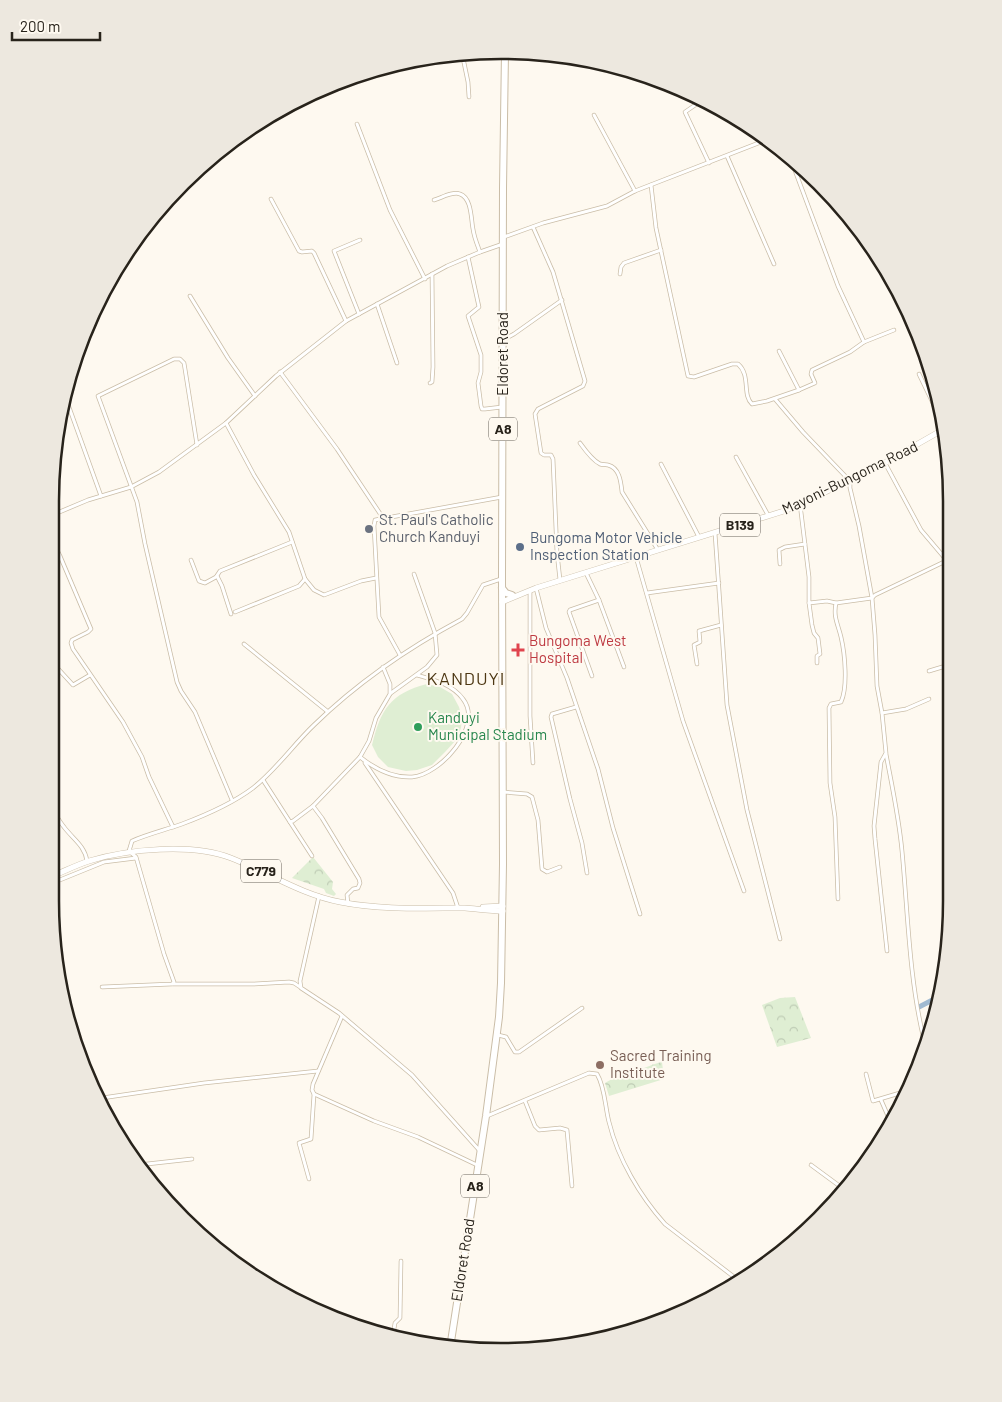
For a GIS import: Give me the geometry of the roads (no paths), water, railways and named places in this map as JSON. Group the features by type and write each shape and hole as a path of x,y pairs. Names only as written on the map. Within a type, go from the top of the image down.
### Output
{"highway":[{"name":"Eldoret Road","path":"451,1340 486,1116 502,983 505,59"},
{"path":"502,588 506,593 512,595"}],"main road":[{"name":"Mayoni-Bungoma Road","path":"527,591 769,516 850,481 938,434"},
{"path":"502,600 527,591"},
{"path":"502,600 527,591"},
{"name":"C779","path":"59,873 87,862 130,851 177,850 219,854 320,896 348,904 404,908 502,909"}],"street":[{"path":"464,61 469,97"},
{"path":"697,104 685,112 709,163"},
{"path":"594,115 635,191"},
{"path":"357,124 390,210 424,279"},
{"path":"59,512 130,487 159,472 226,422 280,372 346,321 432,274 533,227 607,206 635,191 760,143"},
{"path":"727,156 774,264"},
{"path":"795,170 838,286 864,342"},
{"path":"651,185 656,228 688,376 694,377 736,363 740,365 745,373 750,402 754,404 775,399 815,383 812,370 850,352 864,342 894,330"},
{"path":"434,200 456,193 462,194 468,202 473,230 480,252"},
{"path":"271,199 299,251 314,253 346,321"},
{"path":"533,227 553,272 585,382 583,386 538,409 534,417 541,453 551,455 552,459 556,553 560,581"},
{"path":"359,314 334,251 360,240"},
{"path":"620,274 624,263 661,250"},
{"path":"468,257 479,307 468,316 481,355 481,372 478,383 481,406 482,409 503,407"},
{"path":"430,383 432,382 433,367 432,274"},
{"path":"190,296 228,358 255,396"},
{"path":"503,340 562,300"},
{"path":"376,304 398,363"},
{"path":"779,351 800,390"},
{"path":"197,445 182,360 174,359 99,395 98,398 141,516 147,553 178,682 181,691 195,712 232,800"},
{"path":"280,372 337,449 383,518"},
{"path":"919,374 931,399"},
{"path":"775,399 803,432 850,481 872,598 876,686 882,713 886,753 899,825 910,952 923,1033"},
{"path":"69,407 101,496"},
{"path":"226,422 254,475 289,532 304,579 314,590 324,595 376,578"},
{"path":"580,443 599,463 611,466 618,475 622,481 623,495 658,550"},
{"path":"736,457 769,516"},
{"path":"885,463 920,530 943,556"},
{"path":"661,464 699,538"},
{"path":"400,655 379,617 376,578 376,520 503,497"},
{"path":"800,504 812,626 819,644 820,654 817,656 817,663"},
{"path":"714,533 726,692 745,800 780,939"},
{"path":"191,560 201,582 205,582 217,576 220,571 292,542"},
{"path":"780,564 779,550 805,544"},
{"path":"59,554 91,629 72,640 71,644 135,743 173,827"},
{"path":"636,557 683,722 744,891"},
{"path":"809,603 827,601 836,603 872,598 943,564"},
{"path":"586,573 599,600 624,667"},
{"path":"290,822 313,806 360,757 369,740 376,718 390,694 427,667 437,655 436,633 414,574"},
{"path":"217,576 231,614"},
{"path":"172,984 174,982 136,857 130,851 132,842 173,827 252,789 263,780 306,732 354,689 400,655 462,619 483,585 502,578"},
{"path":"235,612 300,586 304,579"},
{"path":"647,592 719,584"},
{"path":"536,588 546,628 598,769 613,828 640,914"},
{"path":"527,591 533,764"},
{"path":"592,676 569,612 599,600"},
{"path":"836,603 835,620 842,642 844,686 841,702 831,704 829,708 830,783 834,817 838,899"},
{"path":"697,664 694,644 700,642 699,631 722,625"},
{"path":"244,644 327,712"},
{"path":"383,667 390,684 390,694"},
{"path":"929,671 943,667"},
{"path":"59,670 73,685 90,675"},
{"path":"360,757 378,770 400,777 413,777 423,775 434,768 448,757 459,744 469,720 466,703 454,689 417,675"},
{"path":"882,713 906,709 929,699"},
{"path":"576,707 552,714 551,717 582,842 587,873"},
{"path":"886,753 881,762 874,826 887,951"},
{"path":"360,757 373,772 448,885 458,908"},
{"path":"263,780 312,856"},
{"path":"502,792 527,794 532,797 538,820 542,870 547,872 560,867"},
{"path":"313,806 359,879 358,888 347,895 348,904"},
{"path":"59,820 86,853 87,862"},
{"path":"59,880 104,862 136,857"},
{"path":"301,988 300,981 320,896"},
{"path":"102,987 172,984 294,983 342,1016 412,1075 480,1151"},
{"path":"497,1035 506,1037 515,1052 519,1052 582,1008"},
{"path":"309,1179 299,1143 311,1139 314,1094 312,1088 342,1016"},
{"path":"104,1098 204,1083 318,1071"},
{"path":"486,1116 588,1073 597,1074 610,1127 620,1154 632,1177 655,1212 665,1224 733,1277"},
{"path":"866,1074 873,1100 881,1100 900,1094"},
{"path":"314,1094 374,1121 418,1137 478,1165"},
{"path":"881,1100 888,1115"},
{"path":"525,1101 535,1126 539,1130 560,1128 567,1130 570,1141 572,1186"},
{"path":"146,1164 192,1159"},
{"path":"811,1165 840,1186"},
{"path":"394,1330 395,1323 400,1318 401,1261"}],"waterway":[{"path":"919,1007 932,1000"}],"place":[{"name":"St. Paul's Catholic Church Kanduyi","path":"369,529"},
{"name":"Bungoma Motor Vehicle Inspection Station","path":"520,547"},
{"name":"Bungoma West Hospital","path":"518,650"},
{"name":"Kanduyi Municipal Stadium","path":"418,727"},
{"name":"Sacred Training Institute","path":"600,1065"}],"district":[{"name":"KANDUYI","path":"466,679"}]}
